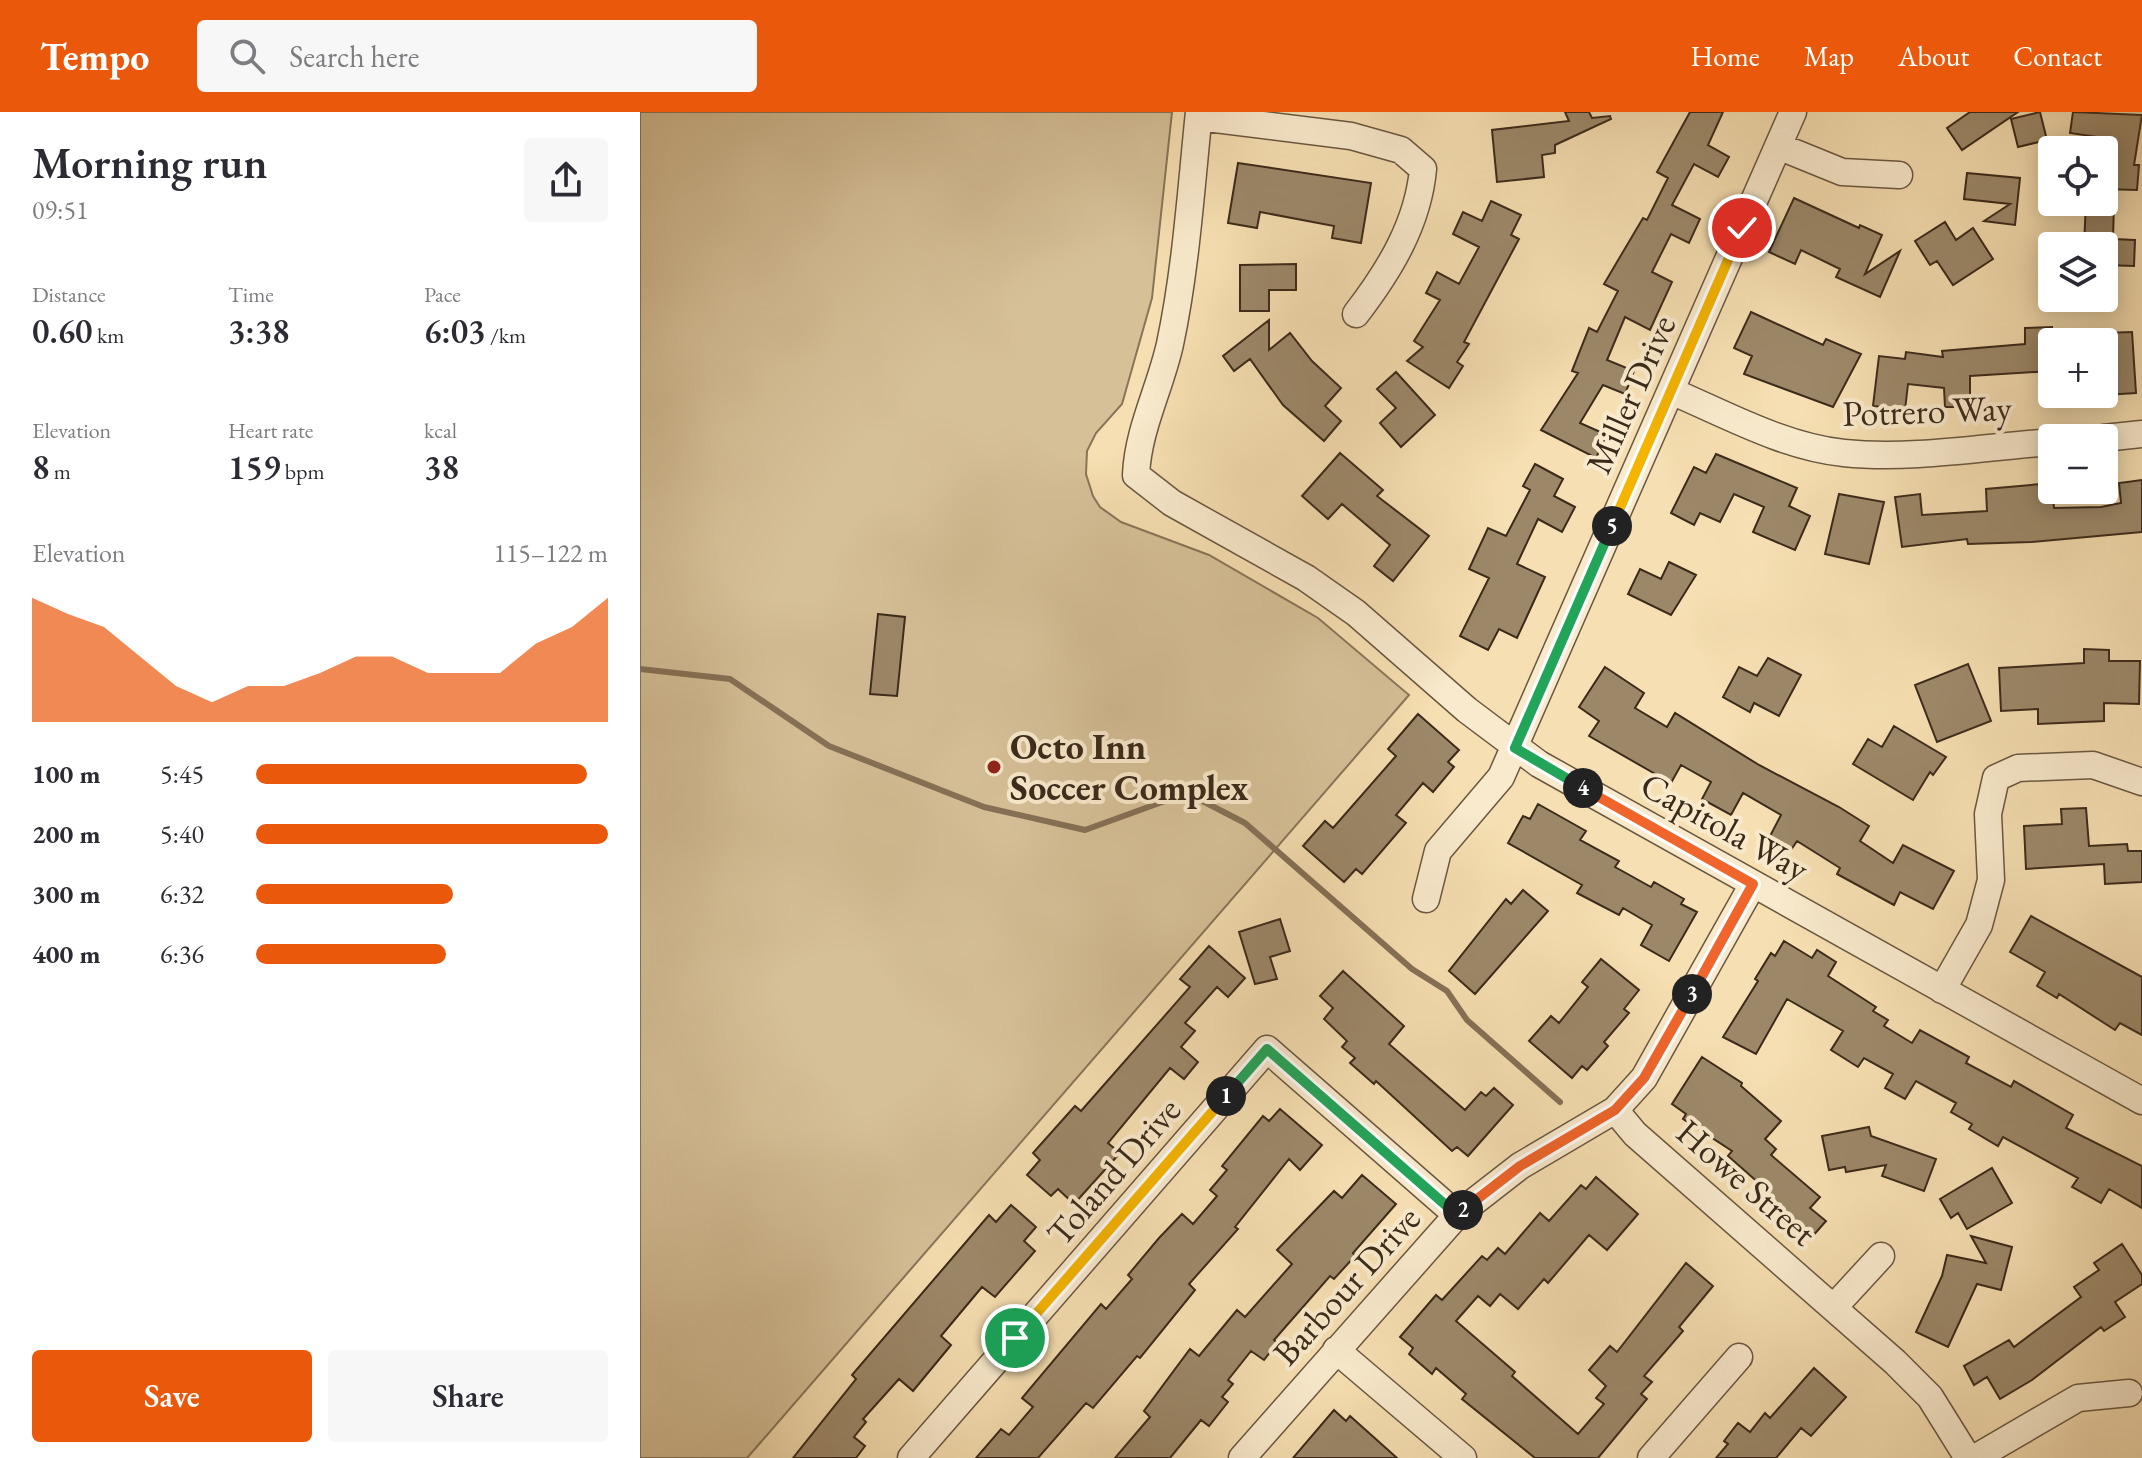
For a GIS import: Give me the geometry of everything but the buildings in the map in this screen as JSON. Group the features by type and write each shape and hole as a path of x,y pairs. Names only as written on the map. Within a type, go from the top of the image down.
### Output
{"street":[{"name":"Miller Drive","path":"1426,899 1438,851 1501,777 1515,748 1793,112"},
{"path":"1199,114 1351,136 1401,150 1423,169 1420,197 1389,270 1356,314"},
{"name":"Capitola Way","path":"1199,114 1179,295 1169,346 1137,450 1136,475 1152,491 1306,578 1356,613 1515,748 2142,1101"},
{"path":"1778,146 1842,172 1899,175"},
{"name":"Potrero Way","path":"1671,391 1791,441 1843,453 1903,453 2038,443"},
{"path":"2118,437 2142,434"},
{"path":"1942,990 1979,925 1991,880 1988,814 1996,778 2018,768 2093,765 2142,782"},
{"name":"Barbour Drive","path":"1242,1458 1457,1215 1520,1166 1615,1110 1644,1078 1753,884"},
{"name":"Toland Drive","path":"911,1458 1267,1049 1457,1215"},
{"name":"Howe Street","path":"1615,1110 1635,1134 1835,1306 1930,1397 1968,1458"},
{"path":"1835,1306 1881,1256"},
{"path":"1336,1350 1463,1458"},
{"path":"1651,1458 1739,1357"},
{"path":"1975,1458 2078,1398 2129,1393"}],"shaded area":[{"name":"Octo Inn Soccer Complex","path":"640,112 1172,112 1152,298 1122,404 1096,433 1087,451 1086,474 1093,496 1100,507 1121,522 1209,555 1318,618 1409,695 747,1458 640,1458"}],"waterway":[{"path":"640,669 730,679 829,746 984,807 1085,830 1187,793 1245,823 1412,969 1447,991 1467,1020 1560,1102"}],"place":[{"name":"Octo Inn Soccer Complex","path":"994,767"}],"route":[{"path":"1015,1338 1267,1049 1457,1215 1520,1166 1615,1110 1644,1078 1753,884 1515,748 1742,228"}]}
